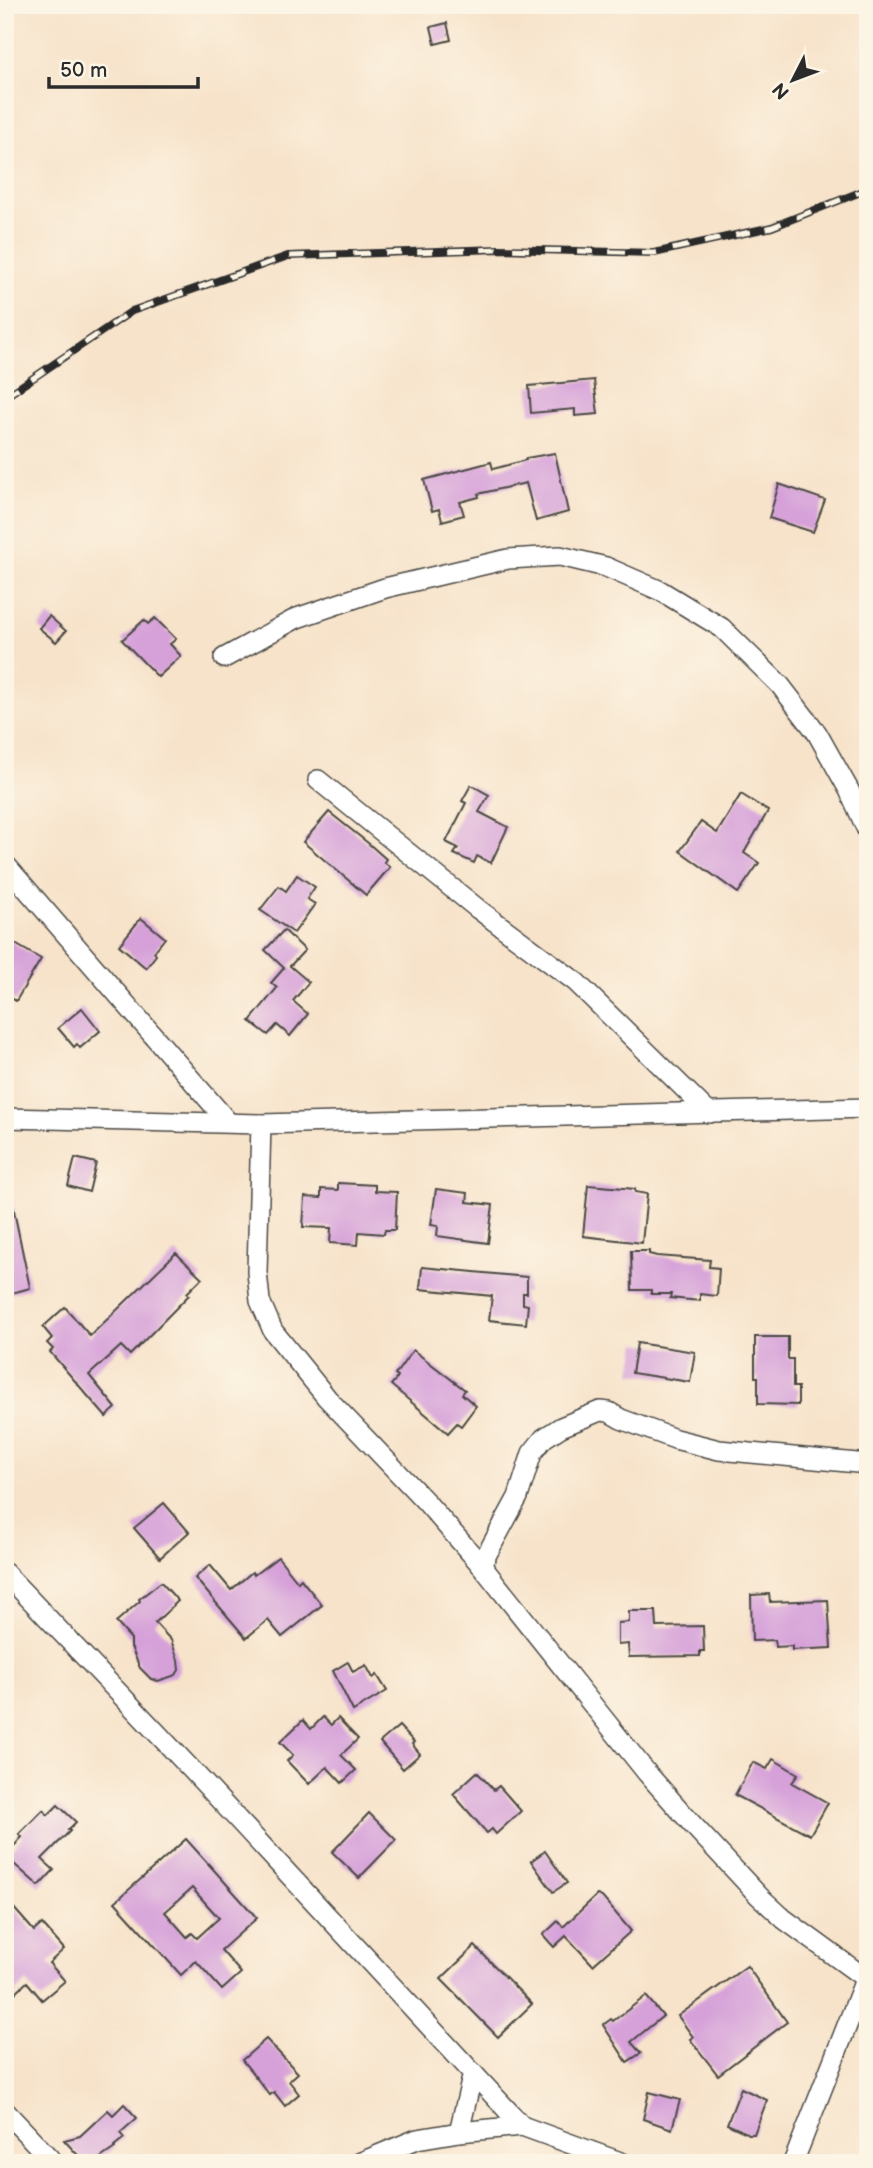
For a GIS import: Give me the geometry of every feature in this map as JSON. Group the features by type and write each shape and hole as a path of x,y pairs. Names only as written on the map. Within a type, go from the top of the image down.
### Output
{"street":[{"path":"224,658 297,618 385,588 508,559 560,556 606,567 660,591 722,628 780,685 817,733 849,790 868,832"},
{"path":"318,779 478,909 576,982 709,1113"},
{"path":"5,864 228,1122"},
{"path":"5,1118 261,1124 868,1108"},
{"path":"261,1124 257,1272 260,1301 273,1331 327,1398 426,1502 481,1565 647,1773 743,1878 784,1919 867,1975 793,2163"},
{"path":"481,1565 518,1497 532,1453 544,1437 600,1411 610,1412 621,1419 675,1439 719,1450 868,1464"},
{"path":"5,1573 522,2126"},
{"path":"459,2132 472,2073"},
{"path":"5,2110 54,2163"},
{"path":"359,2163 417,2139 522,2126 623,2163"}],"building":[{"path":"447,23 451,40 435,44 431,27"},
{"path":"594,380 598,414 575,416 575,409 531,413 529,386"},
{"path":"555,453 568,512 536,521 526,483 478,494 479,497 460,502 464,515 442,521 439,509 432,511 424,480 491,462 493,469 526,458"},
{"path":"779,484 825,500 813,532 769,518"},
{"path":"49,616 66,631 56,642 39,628"},
{"path":"155,618 176,639 170,644 181,656 158,677 122,640 144,620 148,624"},
{"path":"471,785 489,795 479,812 508,827 491,863 477,856 474,863 454,854 458,848 446,842 466,803 462,801"},
{"path":"741,794 768,811 744,853 759,863 738,893 680,851 701,822 717,833"},
{"path":"329,812 386,859 384,862 390,867 366,895 303,842"},
{"path":"297,875 315,887 307,899 315,904 294,933 260,910 279,886 286,891"},
{"path":"141,918 165,938 146,968 119,945"},
{"path":"284,930 305,950 290,966 309,982 293,1001 308,1014 290,1036 277,1025 268,1035 250,1021 277,988 271,983 284,968 265,950"},
{"path":"5,938 41,959 16,1001 5,995"},
{"path":"82,1008 100,1031 80,1048 77,1044 74,1047 58,1028"},
{"path":"75,1158 96,1163 89,1192 68,1186"},
{"path":"338,1183 375,1185 375,1191 397,1192 395,1230 385,1230 384,1234 359,1232 358,1245 330,1243 331,1228 303,1227 305,1197 321,1198 321,1189 338,1190"},
{"path":"588,1185 635,1189 635,1192 647,1194 642,1243 583,1236"},
{"path":"436,1189 468,1193 467,1202 493,1205 488,1243 437,1236 438,1226 431,1225"},
{"path":"12,1201 30,1288 5,1295 5,1202"},
{"path":"631,1251 710,1260 709,1267 719,1268 717,1296 700,1294 700,1301 670,1298 671,1294 651,1294 651,1290 632,1290"},
{"path":"176,1253 202,1278 187,1293 189,1295 130,1355 121,1346 89,1375 116,1408 106,1417 50,1352 53,1349 47,1343 52,1338 43,1327 65,1307 90,1336"},
{"path":"422,1267 527,1277 527,1293 523,1293 523,1304 528,1305 526,1324 489,1320 492,1296 420,1289"},
{"path":"755,1337 788,1337 788,1359 793,1359 793,1387 798,1387 798,1405 758,1404"},
{"path":"637,1343 695,1352 690,1382 632,1373"},
{"path":"413,1350 465,1390 462,1394 476,1406 461,1426 457,1423 448,1433 391,1385"},
{"path":"164,1503 189,1532 160,1558 134,1528"},
{"path":"278,1557 298,1582 301,1579 322,1605 282,1637 268,1620 246,1638 195,1578 210,1565 231,1590 252,1572 254,1575"},
{"path":"161,1582 178,1601 155,1623 171,1640 179,1670 176,1675 158,1681 151,1679 140,1668 131,1647 131,1639 116,1622"},
{"path":"769,1594 770,1602 828,1600 831,1648 792,1650 792,1646 776,1647 775,1640 752,1641 751,1595"},
{"path":"629,1611 656,1611 657,1627 703,1626 704,1651 700,1651 700,1656 629,1657 628,1644 618,1645 618,1623 629,1622"},
{"path":"348,1662 353,1672 366,1665 373,1678 377,1675 387,1691 353,1711 333,1671"},
{"path":"323,1717 331,1725 338,1718 358,1739 341,1755 356,1770 342,1783 327,1767 309,1784 287,1761 293,1755 280,1742 303,1720 311,1729"},
{"path":"399,1726 414,1742 412,1744 420,1754 403,1769 380,1742"},
{"path":"773,1759 798,1774 792,1783 828,1803 810,1835 735,1795 753,1762 767,1769"},
{"path":"477,1772 494,1790 499,1786 521,1811 496,1834 492,1829 487,1833 453,1794"},
{"path":"58,1805 76,1822 42,1859 54,1870 39,1886 5,1856 22,1837 19,1834 43,1810 48,1815"},
{"path":"369,1813 396,1840 359,1878 332,1852"},
{"path":"186,1839 257,1918 221,1950 241,1973 222,1990 196,1961 181,1975 115,1902","holes":["192,1888 219,1918 197,1938 192,1933 187,1937 165,1912"]},
{"path":"545,1851 567,1883 553,1892 531,1861"},
{"path":"597,1895 602,1897 631,1931 593,1965 566,1936 554,1947 543,1935 558,1921 563,1927"},
{"path":"5,1898 34,1931 42,1924 64,1949 49,1963 65,1981 42,2000 27,1982 5,2002"},
{"path":"475,1946 532,2004 498,2037 441,1979"},
{"path":"747,1966 787,2022 718,2075 690,2039 693,2037 678,2016"},
{"path":"646,1996 663,2016 631,2042 641,2053 627,2062 603,2025 611,2019 613,2021"},
{"path":"266,2039 298,2073 289,2081 299,2094 285,2106 274,2092 270,2095 242,2060"},
{"path":"741,2088 767,2100 754,2134 727,2124"},
{"path":"649,2092 680,2100 672,2129 643,2119"},
{"path":"124,2104 137,2118 120,2133 124,2138 115,2148 93,2163 85,2163 64,2140 80,2136 108,2110 113,2115"}],"railway":[{"path":"5,397 132,311 288,256 500,249 654,253 772,227 868,189"}]}
